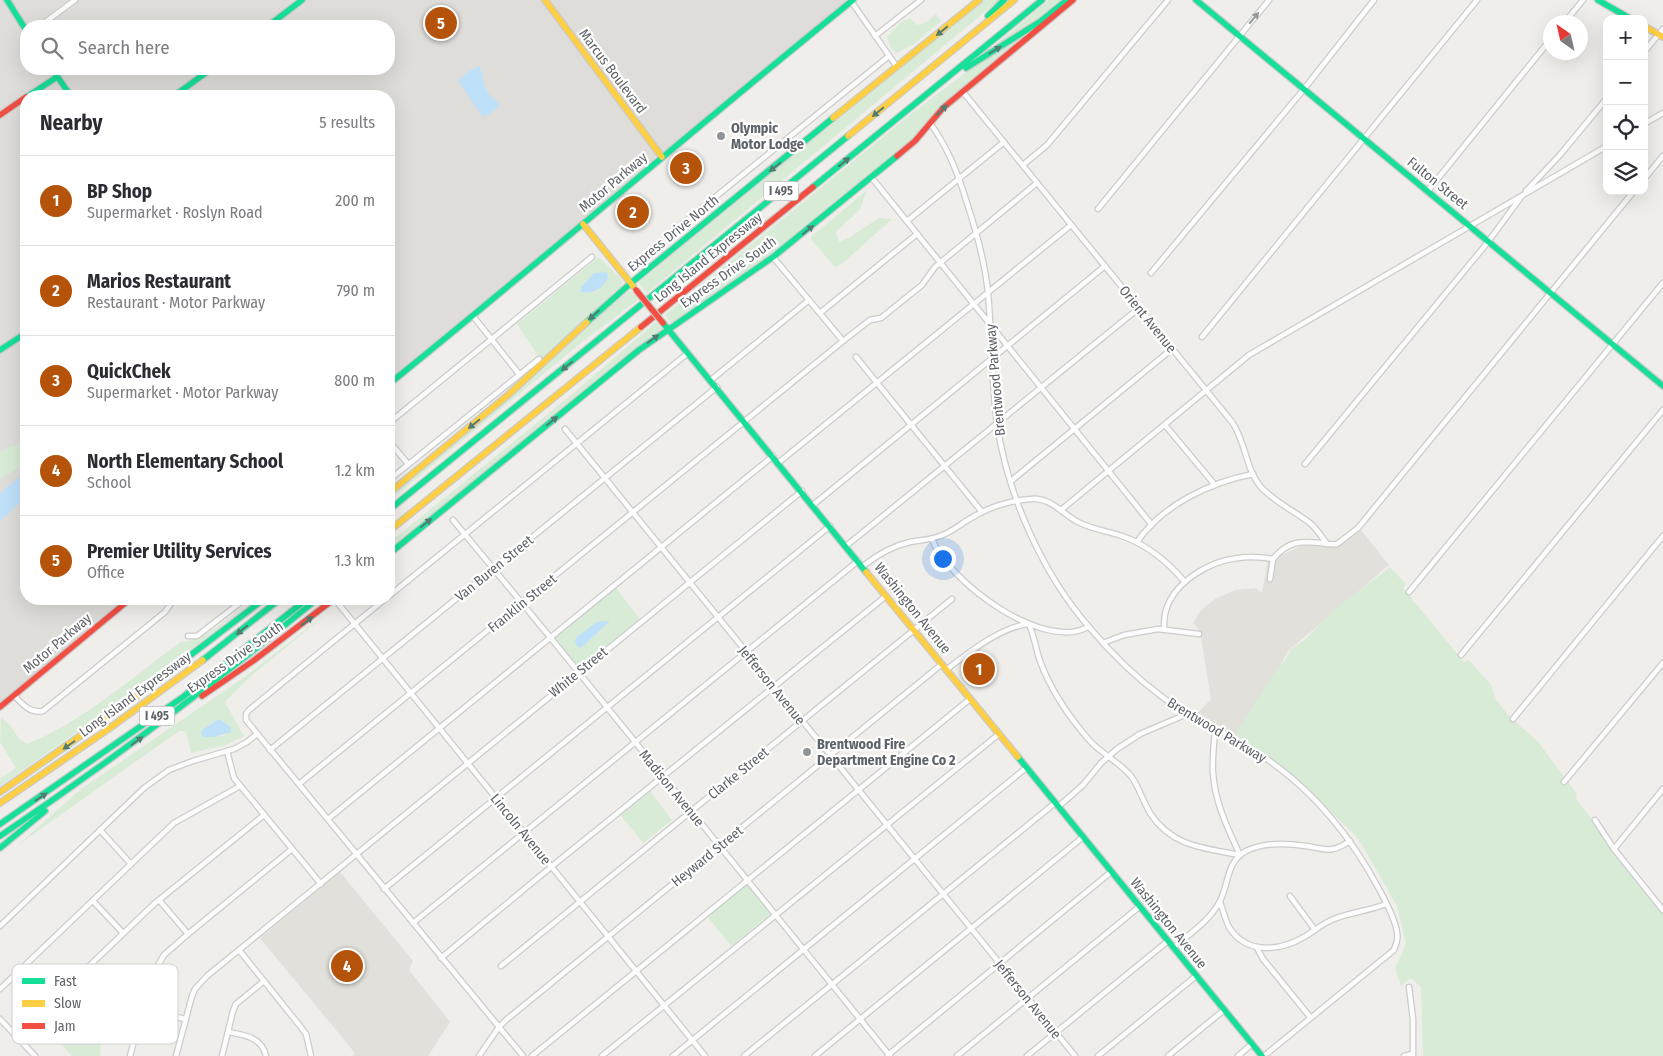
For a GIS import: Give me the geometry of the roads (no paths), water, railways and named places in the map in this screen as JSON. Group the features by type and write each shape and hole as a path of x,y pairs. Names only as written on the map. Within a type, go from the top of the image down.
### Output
{"main road":[{"path":"7,0 20,21"},
{"path":"276,20 302,0"},
{"name":"Marcus Boulevard","path":"545,0 662,157"},
{"name":"Express Drive North","path":"395,488 519,386 631,283 979,0"},
{"path":"916,82 1004,0"},
{"name":"Long Island Expressway","path":"395,505 916,82 1014,0"},
{"name":"Long Island Expressway","path":"395,526 1042,0"},
{"path":"898,118 954,76 1041,21 1067,0"},
{"name":"Express Drive South","path":"395,549 625,361 668,329 774,257 872,178 910,145 943,108 1073,0"},
{"name":"Fulton Street","path":"1196,0 1663,386"},
{"path":"1598,0 1624,15"},
{"name":"Motor Parkway","path":"395,379 473,316 754,79 852,1"},
{"path":"1648,28 1662,34"},
{"path":"182,90 203,75"},
{"path":"37,90 57,76 66,90"},
{"path":"0,115 20,102"},
{"name":"Washington Avenue","path":"583,224 1263,1056"},
{"path":"0,350 20,337"},
{"name":"Motor Parkway","path":"0,707 123,605"},
{"path":"1,792 133,699 255,605"},
{"name":"Long Island Expressway","path":"0,803 172,683 225,644 273,605"},
{"name":"I 495","path":"0,824 175,702 299,605"},
{"path":"181,709 310,605"},
{"name":"Express Drive South","path":"0,836 247,665 329,605"},
{"path":"0,848 83,779"}],"street":[{"path":"48,20 75,0"},
{"path":"875,36 921,0"},
{"path":"1022,165 1047,145 1168,0"},
{"path":"1098,209 1269,0"},
{"path":"1151,273 1304,89 1374,0"},
{"path":"1202,336 1477,0"},
{"path":"1570,15 1583,0"},
{"path":"852,1 897,67"},
{"path":"1648,48 1662,34"},
{"path":"1427,192 1543,49"},
{"path":"682,224 889,56"},
{"name":"Orient Avenue","path":"963,92 1238,429 1243,440 1252,474 1268,495 1311,524 1328,544"},
{"path":"1305,464 1488,242 1522,196 1559,156 1603,103"},
{"path":"1648,122 1663,113"},
{"name":"Brentwood Parkway","path":"930,124 942,140 959,178 977,233 988,292 997,423 1018,502 1033,540 1051,573 1088,627 1144,683 1187,714 1242,744 1284,772 1317,801 1350,841 1372,874 1395,925 1398,938 1394,950 1310,1017"},
{"path":"907,221 1004,142"},
{"path":"1060,510 1249,355 1603,148"},
{"path":"1648,174 1663,156"},
{"path":"872,178 975,303 1152,525"},
{"name":"Franklin Street","path":"299,784 843,341 870,320 881,318 922,285 940,262 1038,183"},
{"path":"1270,579 1273,559 1283,549 1304,541 1337,544 1358,528 1631,195"},
{"path":"778,463 1071,225"},
{"path":"820,313 917,234"},
{"path":"395,418 592,257"},
{"path":"774,257 843,341"},
{"path":"812,505 1105,266"},
{"path":"1409,592 1663,283"},
{"path":"711,380 809,300"},
{"path":"846,546 1139,308"},
{"path":"473,316 519,374"},
{"path":"1011,481 1172,349"},
{"path":"395,591 688,352"},
{"path":"856,357 982,512"},
{"path":"395,475 539,359"},
{"name":"Van Buren Street","path":"270,750 717,387"},
{"path":"1461,655 1663,410"},
{"path":"1165,425 1215,485"},
{"name":"Jefferson Avenue","path":"565,430 1075,1056"},
{"path":"395,448 408,464"},
{"path":"328,819 773,456"},
{"path":"1137,542 1152,525 1183,502 1215,485 1252,474"},
{"name":"White Street","path":"176,1056 195,989 207,976 802,491"},
{"path":"413,923 746,652 861,563 895,546 932,539 950,532 982,512 1037,499 1050,503 1086,525 1137,542 1165,560 1185,582"},
{"name":"Madison Avenue","path":"453,520 494,568 888,1055"},
{"path":"384,889 830,526"},
{"path":"1513,719 1663,536"},
{"path":"932,539 939,552 960,576 998,607 1017,619 1047,630 1072,633 1080,632 1088,627"},
{"path":"1164,629 1164,616 1171,599 1185,582 1202,570 1236,558 1256,557 1273,559"},
{"path":"441,958 886,596"},
{"name":"Clarke Street","path":"501,966 952,599"},
{"path":"14,695 28,709 34,712 43,711 165,612 170,605"},
{"path":"188,636 197,636 237,605"},
{"name":"Lincoln Avenue","path":"340,605 705,1056"},
{"path":"378,605 249,710 246,714 246,720 522,1056"},
{"path":"946,670 1001,634 1020,625 1029,624"},
{"path":"1029,624 1040,661 1055,694 1074,722 1092,743 1124,768 1131,776 1151,814 1162,827 1190,845 1240,855"},
{"path":"1104,643 1136,632 1164,629 1199,634"},
{"path":"1564,782 1663,663"},
{"name":"Heyward Street","path":"479,1056 499,1027 942,664"},
{"path":"532,1056 970,699"},
{"path":"744,1056 943,894 1083,784 1107,756 1140,734 1187,714"},
{"path":"1215,730 1213,760 1215,791 1224,822 1240,855"},
{"path":"0,926 159,776 180,765 241,746 257,734"},
{"path":"602,1056 999,734"},
{"path":"227,751 234,778 321,884"},
{"path":"673,1056 1026,768"},
{"path":"26,964 174,823 240,786"},
{"path":"1614,849 1663,789"},
{"path":"91,964 160,900 264,815"},
{"path":"1595,820 1614,849 1663,910"},
{"path":"100,830 131,864"},
{"path":"815,1056 1083,838"},
{"path":"1173,948 1204,921 1220,902 1230,869 1240,855 1256,847 1273,844 1292,844 1324,850 1335,849 1350,841"},
{"path":"158,964 172,947 292,849"},
{"path":"888,1055 1111,872"},
{"path":"1290,896 1315,930"},
{"path":"160,900 188,934"},
{"path":"93,901 123,933"},
{"path":"1220,902 1225,919 1234,934 1247,944 1257,948 1279,947 1292,943 1333,919 1366,912 1386,904"},
{"path":"957,1056 1139,906"},
{"path":"1027,1056 1168,941"},
{"path":"1257,948 1263,959 1310,1017 1263,1056"},
{"path":"238,950 306,1034 311,1056"},
{"path":"1098,1056 1196,976"},
{"path":"0,989 12,978"},
{"path":"222,1056 236,1004 264,981"},
{"path":"1404,1056 1412,1055 1413,1019 1409,987"},
{"path":"1168,1056 1224,1010"},
{"path":"178,1017 185,1019"},
{"path":"0,1019 12,1032"},
{"path":"228,1032 256,1040 263,1046 266,1056"},
{"path":"24,1044 35,1056"},
{"path":"1238,1056 1252,1044"}],"water":[{"path":"478,66 482,71 486,89 499,104 499,107 483,117 458,81"},
{"path":"607,272 608,278 600,288 593,291 580,292 582,286 594,273"},
{"path":"20,476 20,503 0,521 0,494"},
{"path":"610,621 584,645 580,648 577,646 575,641 577,637 597,622"},
{"path":"219,719 231,727 231,732 214,737 203,737 201,733 203,729"}],"place":[{"name":"Premier Utility Services","path":"441,23"},
{"name":"Olympic Motor Lodge","path":"721,136"},
{"name":"QuickChek","path":"686,168"},
{"name":"Marios Restaurant","path":"633,212"},
{"name":"BP Shop","path":"979,669"},
{"name":"Brentwood Fire Department Engine Co 2","path":"807,752"},
{"name":"North Elementary School","path":"347,966"}]}
